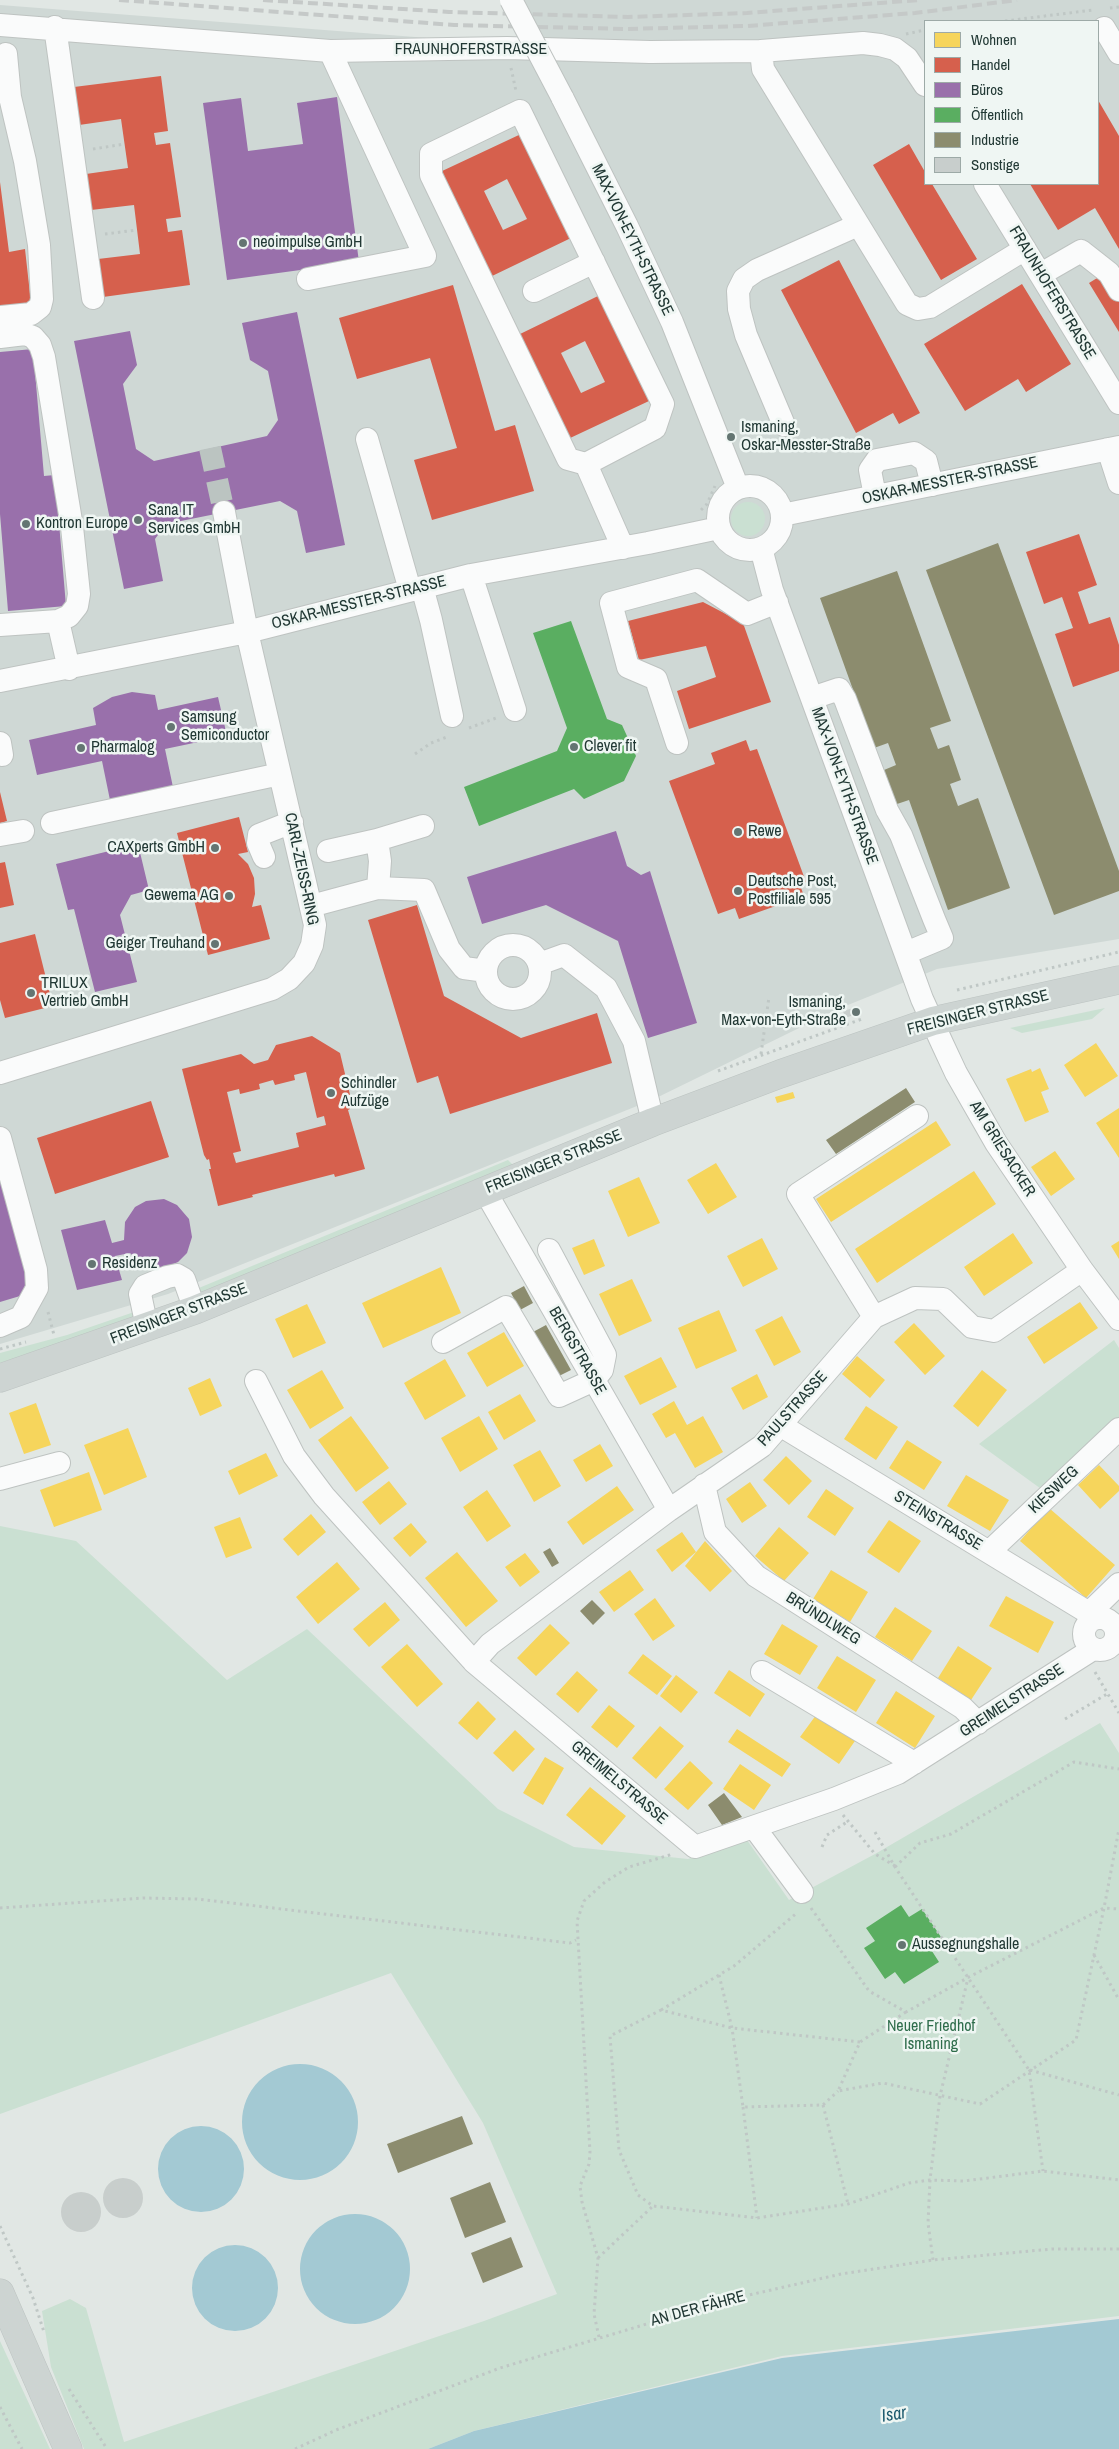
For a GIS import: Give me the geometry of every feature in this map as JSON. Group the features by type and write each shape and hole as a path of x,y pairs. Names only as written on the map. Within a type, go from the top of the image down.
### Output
{"main road":[{"name":"FREISINGER STRASSE","path":"0,1378 194,1310 653,1122 756,1083 933,1021 1119,980"},
{"path":"2,2305 68,2449"}],"street":[{"name":"MAX-VON-EYTH-STRASSE","path":"511,0 627,226 672,322 738,488"},
{"name":"FRAUNHOFERSTRASSE","path":"0,24 330,51 507,48 640,52 761,50 862,43 880,44 895,49 907,58 923,76"},
{"path":"0,317 31,314 40,307 42,299 39,245 25,161 10,97 3,54 27,26"},
{"path":"55,27 93,298"},
{"path":"1107,28 1119,53"},
{"path":"761,50 763,69 907,304 918,309 930,306 1025,249"},
{"path":"308,279 425,256 330,51"},
{"path":"520,111 594,262 663,404 655,428 586,464 568,459 431,174 431,154 520,111"},
{"name":"FRAUNHOFERSTRASSE","path":"986,185 1119,403"},
{"path":"784,426 746,335 738,309 738,291 744,280 757,270 858,224"},
{"path":"1040,274 1081,251 1109,273 1119,290"},
{"path":"534,291 594,262"},
{"path":"0,338 24,334 33,337 40,345 44,357 72,528 79,594 77,606 69,616 58,621 0,625"},
{"path":"367,439 416,589 431,620 452,716"},
{"path":"1113,448 1119,483"},
{"name":"OSKAR-MESSTER-STRASSE","path":"782,515 1113,448"},
{"path":"875,496 870,470 877,460 914,453 926,461 932,485"},
{"path":"586,464 623,548"},
{"path":"757,487 766,491 779,505 782,515 782,523 775,539 761,548 751,550 731,544 719,528 719,509 730,493 738,488 757,487"},
{"name":"CARL-ZEISS-RING","path":"0,1073 272,989 289,979 304,962 312,945 315,924 247,632 224,512"},
{"name":"OSKAR-MESSTER-STRASSE","path":"0,681 69,669 247,632 471,575 623,548 719,528"},
{"name":"MAX-VON-EYTH-STRASSE","path":"761,548 777,602 906,953 933,1021"},
{"path":"471,575 515,710"},
{"path":"677,743 656,679 628,668 611,603 697,580 747,614 777,602"},
{"path":"58,621 69,669"},
{"path":"812,698 839,689 845,699 887,810 901,835 942,938 906,953"},
{"path":"52,823 280,774"},
{"path":"264,857 258,843 259,835 292,822"},
{"path":"328,851 377,840 424,826"},
{"path":"0,835 23,831"},
{"path":"377,840 380,861 378,888"},
{"path":"311,906 378,888 424,890 449,949 464,968 486,971"},
{"path":"509,946 519,946 527,950 539,964 539,981 535,988 520,998 512,999 496,993 490,987 486,971 493,954 509,946"},
{"path":"539,964 564,955 606,988 634,1041 653,1122"},
{"name":"AM GRIESACKER","path":"933,1021 956,1073 996,1143 1082,1270 1119,1319"},
{"path":"917,1116 798,1194 874,1317 915,1298 943,1299 972,1326 994,1331 1082,1270"},
{"path":"0,1138 36,1270 37,1288 21,1317 0,1326"},
{"name":"BERGSTRASSE","path":"484,1191 670,1510"},
{"path":"443,1342 506,1307 558,1396 594,1380 602,1370 605,1355 549,1250"},
{"path":"146,1327 140,1294 144,1286 168,1277 176,1275 184,1279 194,1310"},
{"name":"PAULSTRASSE","path":"474,1662 490,1644 670,1510 762,1446 874,1317"},
{"name":"GREIMELSTRASSE","path":"256,1381 294,1456 324,1496 474,1662 695,1847 834,1800 898,1773 1088,1652"},
{"name":"STEINSTRASSE","path":"780,1425 1091,1616"},
{"name":"KIESWEG","path":"989,1552 1119,1429"},
{"path":"0,1479 59,1463"},
{"name":"BRÜNDLWEG","path":"704,1486 715,1532 756,1576 963,1708 978,1723"},
{"path":"1091,1616 1110,1621 1116,1630 1118,1640 1110,1648 1102,1651 1088,1652 1085,1632 1091,1616 1119,1584"},
{"path":"762,1672 914,1763"},
{"path":"754,1828 805,1898"}],"path":[{"path":"1013,20 1119,7"},
{"path":"507,48 520,111"},
{"path":"72,152 125,144"},
{"path":"84,237 137,230"},
{"path":"696,516 708,504 715,486 715,479"},
{"path":"975,986 1119,952"},
{"path":"761,1054 769,997"},
{"path":"1088,1652 1119,1713"},
{"path":"1065,1719 1108,1694"},
{"path":"895,1867 920,1843 951,1834 1074,1762 1119,1769"},
{"path":"834,1800 847,1822 875,1854 895,1867"},
{"path":"822,1847 827,1835 847,1822"},
{"path":"838,2091 883,2083 980,2104 1076,2040 1119,1829"},
{"path":"875,1832 895,1867 1029,2070 1042,2171"},
{"path":"599,2337 594,2314 598,2258 582,2202 580,2186 589,2164 590,2152 576,1940 577,1921 584,1901 605,1882 629,1867 695,1847"},
{"path":"0,1908 144,1898 197,1899 570,1943 576,1940"},
{"path":"906,2012 869,1991 805,1898 734,1966 660,2010 610,2036 619,2150 638,2195 653,2206 757,2218 848,2204 909,2183 930,2180 964,2181 1042,2171 1119,2180"},
{"path":"743,2107 822,2104 838,2091 860,2042 906,2012 969,1977 1104,1908 1119,1910"},
{"path":"1094,1955 1119,1999"},
{"path":"719,1975 732,2028 757,2218"},
{"path":"933,2260 928,2223 930,2180 940,2096 969,1977"},
{"path":"660,2010 732,2028 860,2042"},
{"path":"1029,2070 1119,2095"},
{"path":"822,2104 848,2204"},
{"path":"598,2258 653,2206"},
{"path":"0,2226 34,2298 42,2325 44,2340"},
{"name":"AN DER FÄHRE","path":"295,2449 336,2430 500,2368 723,2301 842,2274 933,2260 1052,2249 1119,2249"},
{"path":"67,2386 107,2449"},
{"path":"0,2407 22,2449"}],"shaded area":[{"path":"521,0 1119,0 1119,939 937,969 838,1009 652,1100 168,1294 0,1344 0,5 545,47"}],"green space":[{"path":"748,502 755,503 760,507 764,512 764,526 760,531 755,535 748,536 741,535 736,531 732,526 731,519 732,512 736,507 741,503"},
{"path":"1105,1008 1092,1019 1022,1033 1010,1028"},
{"path":"508,1160 514,1166 200,1296 194,1290"},
{"path":"137,1311 136,1320 0,1363 0,1353 67,1335"},
{"path":"1114,1340 1119,1348 1119,1418 1044,1491 979,1444"},
{"name":"Neuer Friedhof Ismaning","path":"0,1526 76,1541 227,1680 307,1629 498,1809 574,1847 688,1859 747,1840 789,1900 875,1854 1100,1723 1119,1753 1119,2316 782,2356 474,2431 428,2449 84,2449 51,2367 42,2311 70,2299 86,2308 124,2442 484,2321 557,2294 483,2123 391,1973 0,2114"},
{"path":"0,2341 50,2449 0,2449"}],"water":[{"path":"300,2064 322,2068 341,2081 354,2100 358,2122 354,2144 341,2163 322,2176 300,2180 278,2176 259,2163 246,2144 242,2122 246,2100 259,2081 278,2068"},
{"path":"201,2126 217,2129 225,2133 237,2145 241,2153 244,2169 241,2185 237,2193 225,2205 217,2209 201,2212 185,2209 177,2205 165,2193 161,2185 158,2169 161,2153 165,2145 177,2133 185,2129"},
{"path":"355,2214 366,2215 376,2219 394,2230 405,2248 409,2258 409,2280 405,2290 394,2308 376,2319 366,2323 355,2324 344,2323 334,2319 316,2308 305,2290 301,2280 300,2269 301,2258 305,2248 316,2230 334,2219 344,2215"},
{"path":"235,2245 251,2248 259,2252 271,2264 275,2272 278,2288 275,2304 271,2312 259,2324 251,2328 235,2331 219,2328 211,2324 199,2312 195,2304 192,2288 195,2272 199,2264 211,2252 219,2248"},
{"name":"Isar","path":"1119,2319 1119,2449 428,2449 474,2431 782,2358"}],"building: Wohnen":[{"path":"1096,1043 1118,1076 1085,1097 1064,1065"},
{"path":"1040,1068 1049,1089 1041,1092 1049,1112 1025,1122 1006,1079 1031,1069 1032,1072"},
{"path":"793,1092 795,1098 777,1103 775,1097"},
{"path":"1119,1108 1119,1158 1096,1123"},
{"path":"936,1121 951,1145 831,1222 816,1199"},
{"path":"1055,1151 1075,1179 1051,1196 1031,1167"},
{"path":"716,1163 737,1197 708,1214 687,1180"},
{"path":"974,1171 996,1204 877,1283 855,1249"},
{"path":"639,1177 660,1223 628,1237 608,1191"},
{"path":"1013,1233 1033,1263 984,1296 964,1267"},
{"path":"762,1238 778,1269 743,1287 727,1256"},
{"path":"594,1239 605,1266 584,1275 572,1248"},
{"path":"1119,1241 1119,1259 1111,1246"},
{"path":"441,1267 461,1313 383,1348 362,1303"},
{"path":"632,1279 652,1321 619,1336 599,1294"},
{"path":"1080,1302 1098,1328 1044,1364 1027,1337"},
{"path":"307,1304 326,1343 293,1358 275,1319"},
{"path":"719,1310 737,1351 696,1369 678,1328"},
{"path":"782,1316 801,1352 774,1366 755,1330"},
{"path":"914,1323 945,1356 925,1375 894,1342"},
{"path":"504,1332 524,1366 487,1387 467,1353"},
{"path":"857,1356 885,1380 870,1398 842,1374"},
{"path":"661,1357 677,1387 640,1405 624,1376"},
{"path":"445,1359 466,1396 425,1420 404,1383"},
{"path":"322,1370 344,1408 310,1429 287,1390"},
{"path":"982,1370 1007,1390 978,1427 953,1406"},
{"path":"757,1374 768,1397 743,1410 731,1388"},
{"path":"210,1378 222,1406 200,1416 188,1388"},
{"path":"520,1394 536,1421 504,1440 488,1412"},
{"path":"674,1401 687,1425 703,1416 723,1452 695,1468 675,1433 666,1438 652,1414"},
{"path":"36,1403 51,1445 24,1454 9,1413"},
{"path":"866,1406 898,1427 876,1460 844,1439"},
{"path":"351,1416 389,1468 356,1492 318,1440"},
{"path":"479,1416 498,1449 460,1472 441,1438"},
{"path":"128,1428 147,1477 104,1495 84,1445"},
{"path":"907,1440 942,1462 924,1490 889,1468"},
{"path":"600,1444 613,1466 586,1482 573,1460"},
{"path":"540,1450 561,1486 534,1502 513,1465"},
{"path":"266,1453 278,1476 239,1495 228,1471"},
{"path":"786,1456 812,1481 789,1505 763,1480"},
{"path":"1099,1465 1119,1486 1119,1491 1100,1509 1078,1485"},
{"path":"89,1472 102,1510 54,1527 40,1490"},
{"path":"966,1475 1009,1500 990,1531 947,1506"},
{"path":"389,1481 407,1504 380,1525 362,1502"},
{"path":"750,1482 767,1506 742,1523 726,1499"},
{"path":"617,1486 634,1510 583,1545 567,1522"},
{"path":"826,1489 854,1508 835,1536 807,1517"},
{"path":"487,1490 511,1526 487,1542 463,1507"},
{"path":"1049,1508 1115,1565 1086,1598 1020,1541"},
{"path":"311,1514 326,1532 298,1556 283,1539"},
{"path":"240,1517 252,1548 226,1558 214,1527"},
{"path":"889,1520 921,1541 899,1573 867,1552"},
{"path":"411,1523 427,1542 410,1557 393,1538"},
{"path":"779,1527 809,1553 784,1581 755,1556"},
{"path":"682,1532 696,1552 672,1572 656,1550"},
{"path":"705,1541 732,1571 710,1592 685,1566"},
{"path":"457,1552 498,1601 466,1627 425,1578"},
{"path":"525,1553 540,1572 520,1587 505,1567"},
{"path":"337,1562 360,1589 318,1624 296,1597"},
{"path":"630,1570 644,1590 614,1612 599,1592"},
{"path":"831,1570 868,1592 850,1622 813,1599"},
{"path":"1006,1596 1054,1622 1038,1653 989,1626"},
{"path":"655,1598 675,1626 653,1641 634,1614"},
{"path":"385,1602 400,1620 369,1647 353,1629"},
{"path":"895,1607 932,1631 912,1661 875,1637"},
{"path":"550,1624 570,1643 536,1676 517,1658"},
{"path":"782,1624 818,1646 800,1675 764,1654"},
{"path":"407,1644 443,1684 417,1707 381,1667"},
{"path":"958,1646 992,1668 971,1700 938,1678"},
{"path":"643,1654 672,1676 657,1695 628,1673"},
{"path":"837,1656 876,1680 856,1712 817,1688"},
{"path":"729,1670 765,1694 750,1717 714,1693"},
{"path":"577,1671 598,1690 578,1713 556,1694"},
{"path":"676,1675 698,1692 681,1713 660,1696"},
{"path":"896,1691 935,1716 915,1748 876,1723"},
{"path":"478,1701 496,1719 477,1740 458,1723"},
{"path":"609,1705 635,1726 617,1748 591,1727"},
{"path":"819,1711 857,1738 839,1764 800,1737"},
{"path":"660,1726 684,1746 656,1779 632,1758"},
{"path":"737,1729 791,1764 782,1777 728,1742"},
{"path":"515,1730 535,1749 513,1772 493,1753"},
{"path":"545,1757 564,1768 543,1805 523,1793"},
{"path":"690,1761 713,1783 688,1810 664,1789"},
{"path":"740,1764 771,1785 754,1810 723,1789"},
{"path":"590,1787 626,1816 602,1845 566,1815"}],"building: Handel":[{"path":"161,76 168,131 154,133 156,145 170,143 181,217 166,219 168,232 182,230 190,285 103,297 98,259 140,254 134,205 91,210 86,174 128,168 121,119 79,125 74,87"},
{"path":"1099,102 1119,136 1119,249 1095,208 1058,230 1031,185 1099,185"},
{"path":"521,134 571,238 490,277 440,172","holes":["507,179 527,219 503,230 484,191"]},
{"path":"909,144 924,170 924,185 933,185 977,259 941,280 873,165"},
{"path":"0,182 9,252 25,249 31,303 0,306"},
{"path":"839,260 920,413 899,424 893,413 856,433 781,290"},
{"path":"1102,275 1119,302 1119,332 1089,283"},
{"path":"1022,284 1071,364 1026,392 1018,379 965,411 924,344"},
{"path":"453,285 495,431 515,425 534,491 432,520 414,460 457,448 430,358 357,379 339,318"},
{"path":"598,296 649,401 568,439 518,335","holes":["585,341 605,382 581,393 561,353"]},
{"path":"1079,534 1097,585 1078,592 1089,624 1110,617 1119,645 1119,671 1073,687 1055,634 1073,628 1062,597 1044,604 1026,552"},
{"path":"703,602 743,623 771,702 689,729 677,691 716,677 706,646 639,660 628,621"},
{"name":"Rewe","path":"746,740 750,751 757,749 806,882 800,885 804,896 739,919 735,908 718,914 669,781 715,764 711,753"},
{"path":"0,792 7,821 0,823"},
{"path":"239,817 248,852 238,854 248,864 254,878 255,894 252,907 261,905 270,939 208,955 177,833"},
{"path":"5,862 14,905 0,908 0,863"},
{"path":"417,905 444,996 521,1038 597,1013 612,1063 450,1114 438,1076 417,1083 368,920"},
{"path":"35,934 53,1006 5,1018 0,1000 0,943"},
{"path":"312,1036 340,1053 352,1103 349,1104 350,1109 348,1110 365,1169 335,1177 334,1174 252,1195 253,1197 218,1206 209,1169 211,1169 209,1159 207,1160 204,1155 182,1069 241,1054 254,1064 268,1060 276,1045","holes":["306,1072 317,1118 324,1116 326,1125 296,1133 299,1147 236,1163 233,1153 241,1151 227,1092 239,1089 240,1094 260,1089 259,1084 273,1080 275,1085 295,1080 294,1075"]},
{"path":"151,1101 169,1157 55,1194 37,1138"}],"building: Büros":[{"path":"337,97 359,262 227,280 203,103 241,98 248,151 303,144 297,103"},
{"path":"297,312 345,545 306,553 297,511 280,501 166,524 155,539 163,581 124,589 74,341 130,331 137,365 123,384 136,449 154,461 267,436 278,420 268,371 250,360 242,323"},
{"path":"33,349 44,476 55,475 66,606 8,611 0,514 0,352"},
{"path":"132,692 155,695 158,710 218,697 227,736 165,749 174,792 111,805 102,761 37,775 29,740 96,725 93,708 112,697"},
{"path":"616,831 627,866 641,875 650,871 697,1023 648,1038 618,941 546,905 482,924 467,877"},
{"path":"138,844 149,890 131,895 120,915 137,982 95,992 74,909 68,910 56,864"},
{"path":"0,1169 29,1278 20,1296 0,1302"},
{"path":"164,1199 177,1205 189,1219 192,1237 187,1253 178,1262 166,1267 152,1267 140,1263 130,1253 115,1256 122,1280 77,1290 61,1230 105,1220 112,1243 124,1240 125,1222 135,1207 146,1201"}],"building: Öffentlich":[{"path":"571,621 607,719 622,725 636,756 624,781 584,799 574,789 479,826 464,787 557,751 567,728 533,633"},
{"name":"Aussegnungshalle","path":"901,1905 909,1917 922,1909 943,1940 930,1948 939,1962 904,1984 895,1972 885,1979 864,1948 875,1941 866,1928"}],"building: Industrie":[{"path":"998,543 1119,871 1119,891 1054,915 926,570"},
{"path":"897,571 951,721 930,728 938,749 949,745 961,780 950,784 958,806 978,798 1010,888 948,910 909,800 897,804 884,770 896,765 888,743 874,748 820,598"},
{"path":"906,1088 915,1102 836,1154 826,1140"},
{"path":"524,1286 533,1303 520,1310 511,1293"},
{"path":"546,1325 571,1370 557,1377 533,1332"},
{"path":"550,1548 559,1563 552,1567 543,1552"},
{"path":"592,1600 605,1613 593,1625 580,1611"},
{"path":"724,1793 742,1817 722,1825 708,1805"},
{"path":"462,2116 473,2144 398,2173 387,2144"},
{"path":"490,2182 506,2222 465,2238 450,2198"},
{"path":"511,2237 523,2267 483,2283 471,2253"}],"building: Sonstige":[{"path":"858,1007 860,1013 845,1018 843,1011"},
{"path":"123,2178 137,2184 143,2198 137,2212 123,2218 109,2212 103,2198 109,2184"},
{"path":"81,2192 95,2198 101,2212 95,2226 81,2232 67,2226 61,2212 67,2198"}],"tunnel":[{"path":"210,448 224,512"}],"railway":[{"path":"119,0 454,25 628,29 747,26 915,13 1017,0"},
{"path":"263,0 449,12 628,17 747,13 920,0"}],"place":[{"name":"neoimpulse GmbH","path":"243,243"},
{"name":"Ismaning, Oskar-Messter-Straße","path":"731,437"},
{"name":"Sana IT Services GmbH","path":"138,520"},
{"name":"Kontron Europe","path":"26,524"},
{"name":"Samsung Semiconductor","path":"171,727"},
{"name":"Clever fit","path":"574,747"},
{"name":"Pharmalog","path":"81,748"},
{"name":"Rewe","path":"738,832"},
{"name":"CAXperts GmbH","path":"215,848"},
{"name":"Deutsche Post, Postfiliale 595","path":"738,891"},
{"name":"Gewema AG","path":"229,896"},
{"name":"Geiger Treuhand","path":"215,944"},
{"name":"TRILUX Vertrieb GmbH","path":"31,993"},
{"name":"Ismaning, Max-von-Eyth-Straße","path":"856,1012"},
{"name":"Schindler Aufzüge","path":"331,1093"},
{"name":"Residenz","path":"92,1264"},
{"name":"Aussegnungshalle","path":"902,1945"}]}
